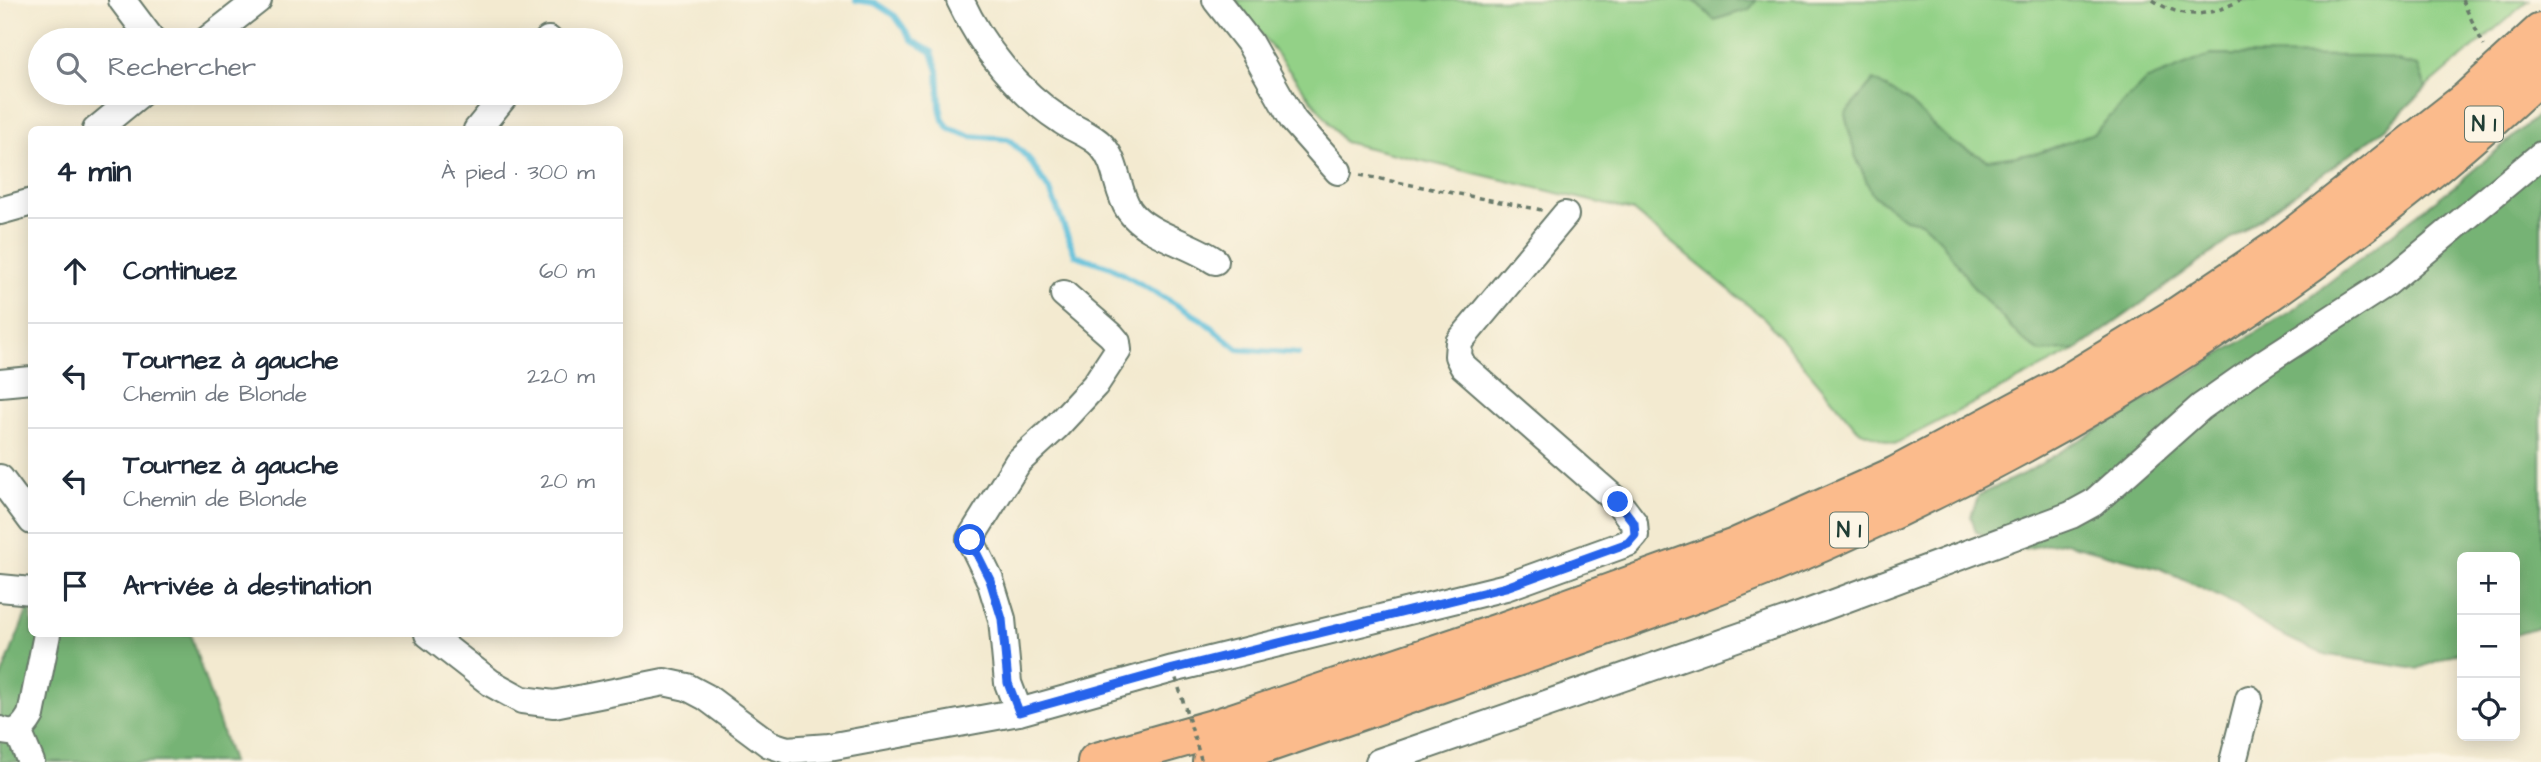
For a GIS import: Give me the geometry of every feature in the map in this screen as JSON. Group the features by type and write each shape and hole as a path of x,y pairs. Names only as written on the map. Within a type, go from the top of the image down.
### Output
{"highway":[{"name":"N 1","path":"1097,762 1224,726 1620,590 1735,548 1896,476 2064,386 2174,319 2281,247 2468,100 2497,73 2539,44"},
{"name":"N 1","path":"1212,762 1652,609 1839,535 1970,472 2070,417 2199,340 2287,280 2426,175 2539,44"}],"street":[{"path":"122,0 143,28"},
{"path":"222,28 258,0"},
{"path":"960,0 982,41 1019,86 1062,121 1092,137 1104,147 1129,210 1152,230 1193,247 1215,261"},
{"path":"1216,0 1249,42 1293,120 1338,171"},
{"path":"101,126 126,105"},
{"path":"480,126 497,105"},
{"path":"1378,762 1789,620 1932,568 2094,503 2201,407 2387,283 2541,155"},
{"path":"0,211 28,203"},
{"path":"432,637 491,683 522,700 554,704 664,682 687,687 706,697 769,744 787,750 829,747 1019,712 1173,669 1506,587 1628,543 1635,535 1634,523 1618,502 1463,366 1458,356 1459,342 1565,215"},
{"path":"1019,712 1008,683 1002,619 990,580 970,540 1018,463 1095,385 1118,351 1117,342 1111,335 1064,294"},
{"path":"0,383 28,380"},
{"path":"0,478 28,516"},
{"path":"0,588 28,591"},
{"path":"31,762 9,731 25,726 31,715 46,637"},
{"path":"2233,762 2249,699"}],"path":[{"path":"2153,0 2170,12 2193,14 2221,11 2240,0"},
{"path":"2462,0 2497,73"},
{"path":"1338,171 1565,215"},
{"path":"1173,669 1202,762"}],"green space":[{"path":"1235,0 2529,0 2426,88 2386,128 2078,349 1895,444 1858,430 1765,319 1633,211 1344,142"},
{"path":"1694,0 1756,0 1750,9 1714,20"},
{"path":"2210,55 2377,56 2418,66 2426,88 2386,128 2078,349 2041,352 2024,341 1973,287 1939,238 1921,222 1905,219 1872,194 1855,155 1845,114 1874,80 1908,101 1951,142 1988,160 2038,153 2094,133 2145,81"},
{"path":"2541,113 2541,627 2520,633 2520,552 2457,552 2457,653 2417,669 2322,654 2269,629 2237,605 2159,568 2061,542 2018,550 1976,532 1971,516 1979,495 2027,472 2293,310 2457,184"},
{"path":"28,609 28,637 191,637 232,762 0,762 0,680"}],"waterway":[{"path":"856,0 875,3 895,16 913,41 932,52 938,71 943,120 950,129 970,136 1008,139 1028,158 1051,193 1075,255 1111,267 1201,319 1238,349 1298,354"}],"route":[{"path":"970,540 990,580 1002,619 1008,683 1019,712 1173,669 1506,587 1628,543 1635,535 1634,523 1618,502"}]}
